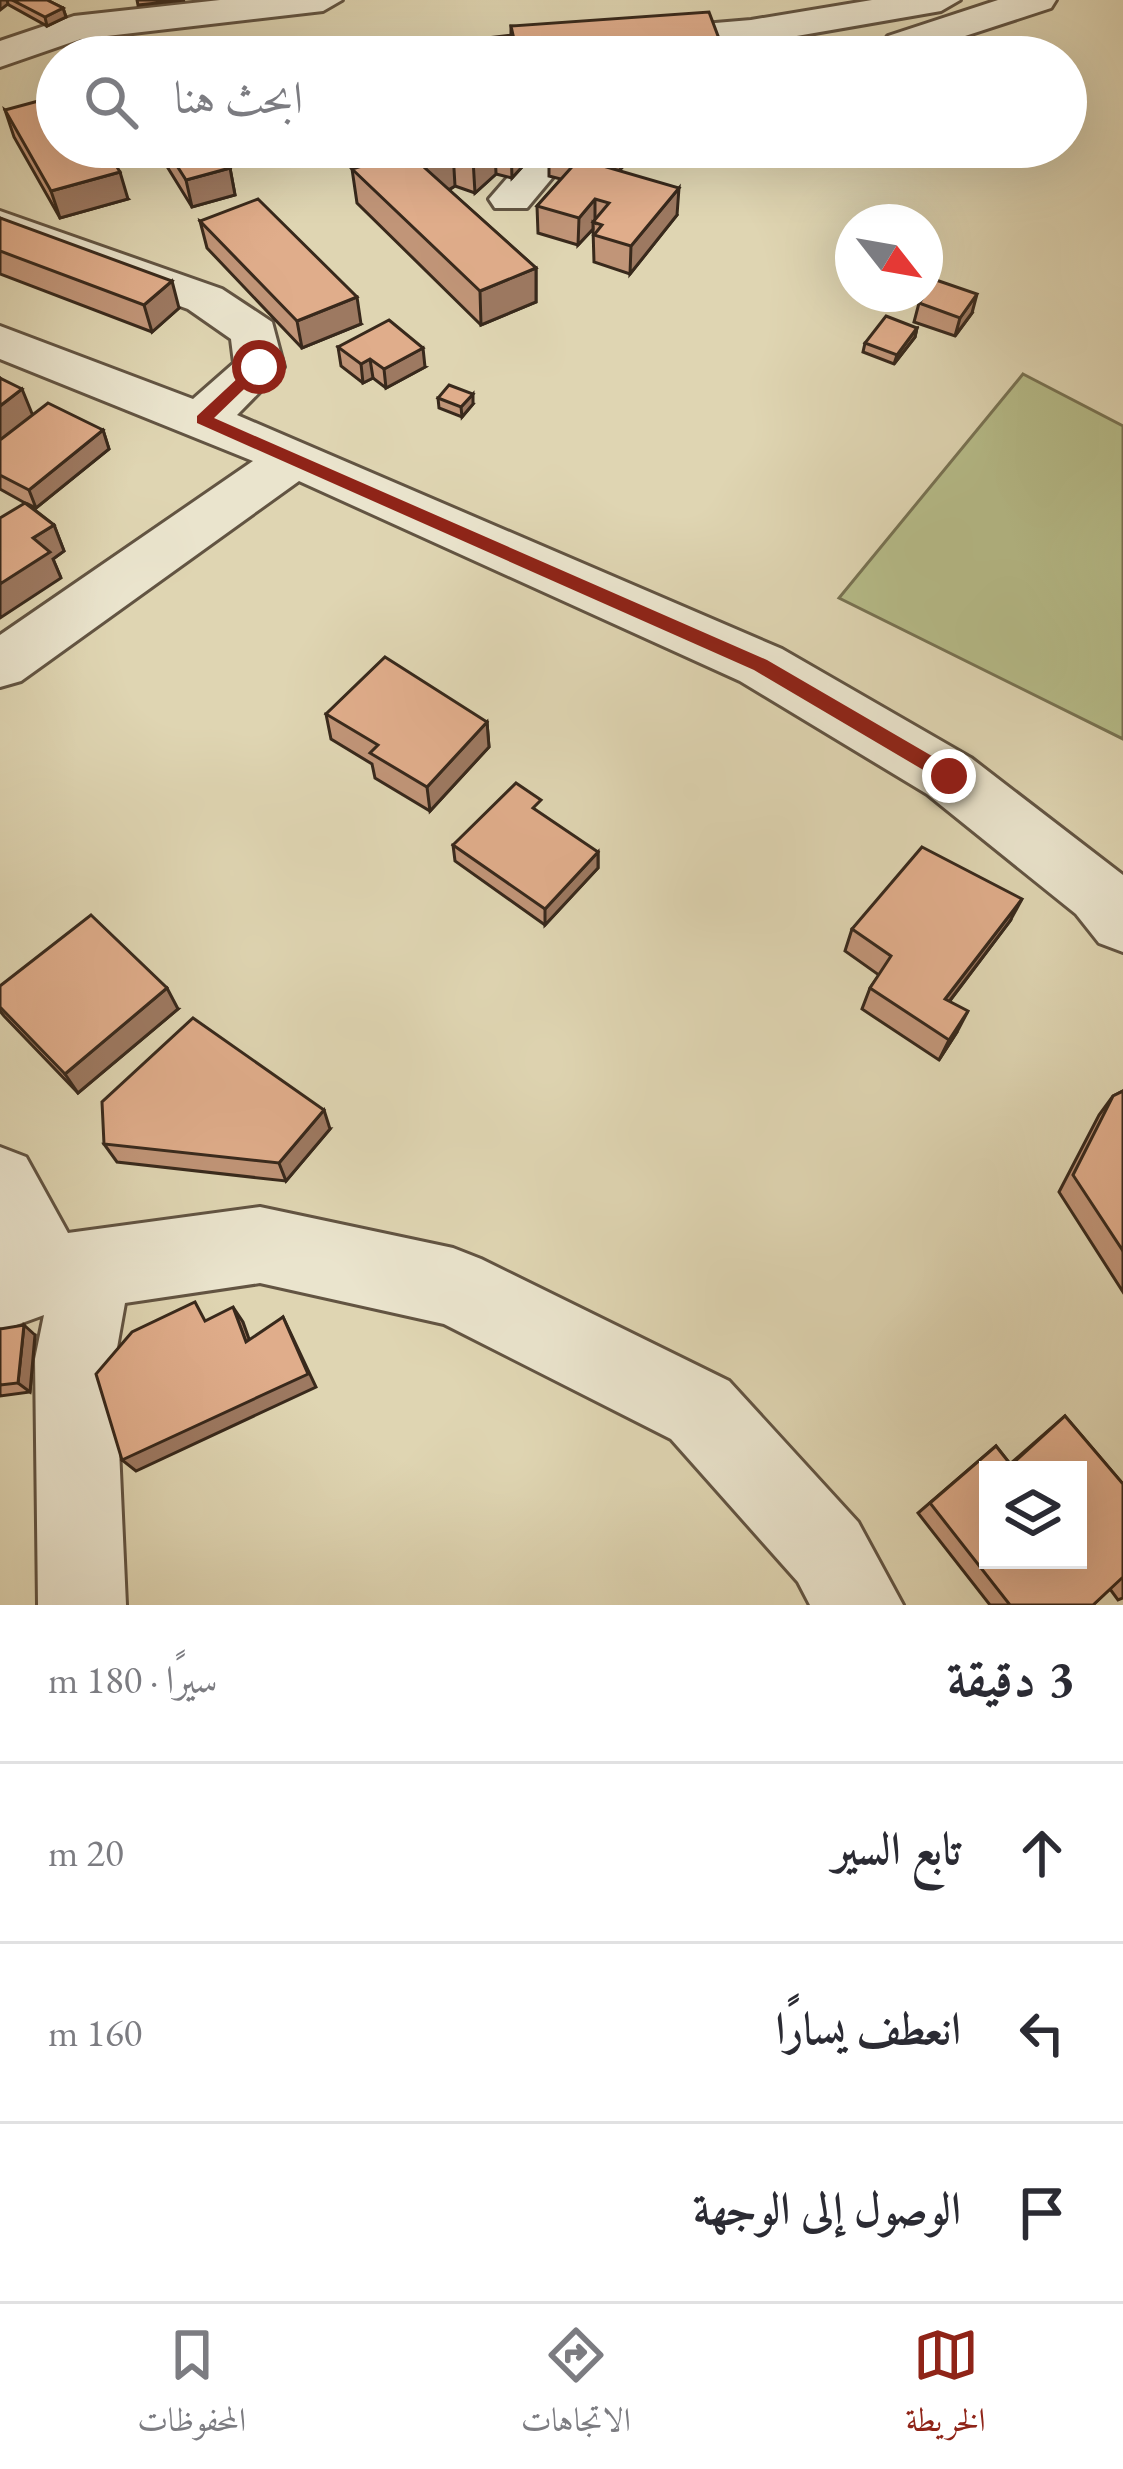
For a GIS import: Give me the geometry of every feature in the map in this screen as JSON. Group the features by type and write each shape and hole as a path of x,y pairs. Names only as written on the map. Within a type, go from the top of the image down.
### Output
{"street":[{"path":"53,36 134,0"},
{"path":"74,28 323,0"},
{"path":"703,36 941,0"},
{"path":"925,36 1036,0"},
{"path":"0,56 36,42"},
{"path":"511,199 538,168"},
{"path":"0,225 205,299 255,333 259,367 202,419"},
{"path":"2,343 295,458 761,665 949,776 1099,894 1123,923"},
{"path":"0,665 295,458"},
{"path":"0,1183 47,1279 75,1359 82,1605"},
{"path":"47,1279 260,1245 453,1287 700,1410 827,1552 859,1605"}],"green space":[{"path":"1023,374 1123,426 1123,739 839,598"}],"building":[{"path":"12,0 47,0 63,8 45,17"},
{"path":"709,12 718,36 504,36 513,35 511,26"},
{"path":"36,102 36,165 5,110"},
{"path":"38,168 118,168 120,172 51,191"},
{"path":"178,168 230,168 186,180"},
{"path":"425,168 536,268 480,291 352,169"},
{"path":"571,168 610,168 679,188 631,246 594,235 602,225 593,222 609,203 595,199 579,218 537,206"},
{"path":"258,199 357,297 297,321 200,221"},
{"path":"0,218 172,281 144,305 0,251"},
{"path":"943,282 977,294 960,318 943,312"},
{"path":"886,316 917,328 897,355 865,343"},
{"path":"389,320 423,348 384,369 370,359 361,364 338,347"},
{"path":"0,378 22,389 0,406"},
{"path":"449,385 473,394 461,407 438,398"},
{"path":"48,403 103,430 29,490 0,475 0,440"},
{"path":"25,503 54,525 33,538 50,552 0,584 0,518"},
{"path":"385,657 487,722 427,787 370,753 378,745 326,714"},
{"path":"516,783 541,800 533,808 598,852 545,909 453,845"},
{"path":"922,847 1022,899 945,999 968,1011 949,1040 870,988 891,956 852,929"},
{"path":"91,915 167,988 65,1074 0,1007 0,986"},
{"path":"193,1018 324,1110 279,1163 104,1144 102,1102"},
{"path":"1123,1091 1123,1251 1073,1175 1113,1096"},
{"path":"195,1302 205,1321 233,1307 246,1342 283,1317 308,1374 122,1460 96,1374 132,1332"},
{"path":"24,1325 18,1383 0,1385 0,1329"},
{"path":"1065,1416 1123,1484 1123,1577 1093,1605 1010,1605 982,1569 1087,1569 1087,1461 1015,1461"},
{"path":"996,1446 1008,1461 979,1461 979,1565 930,1503"}],"route":[{"path":"259,367 202,419 761,665 949,776"}]}
